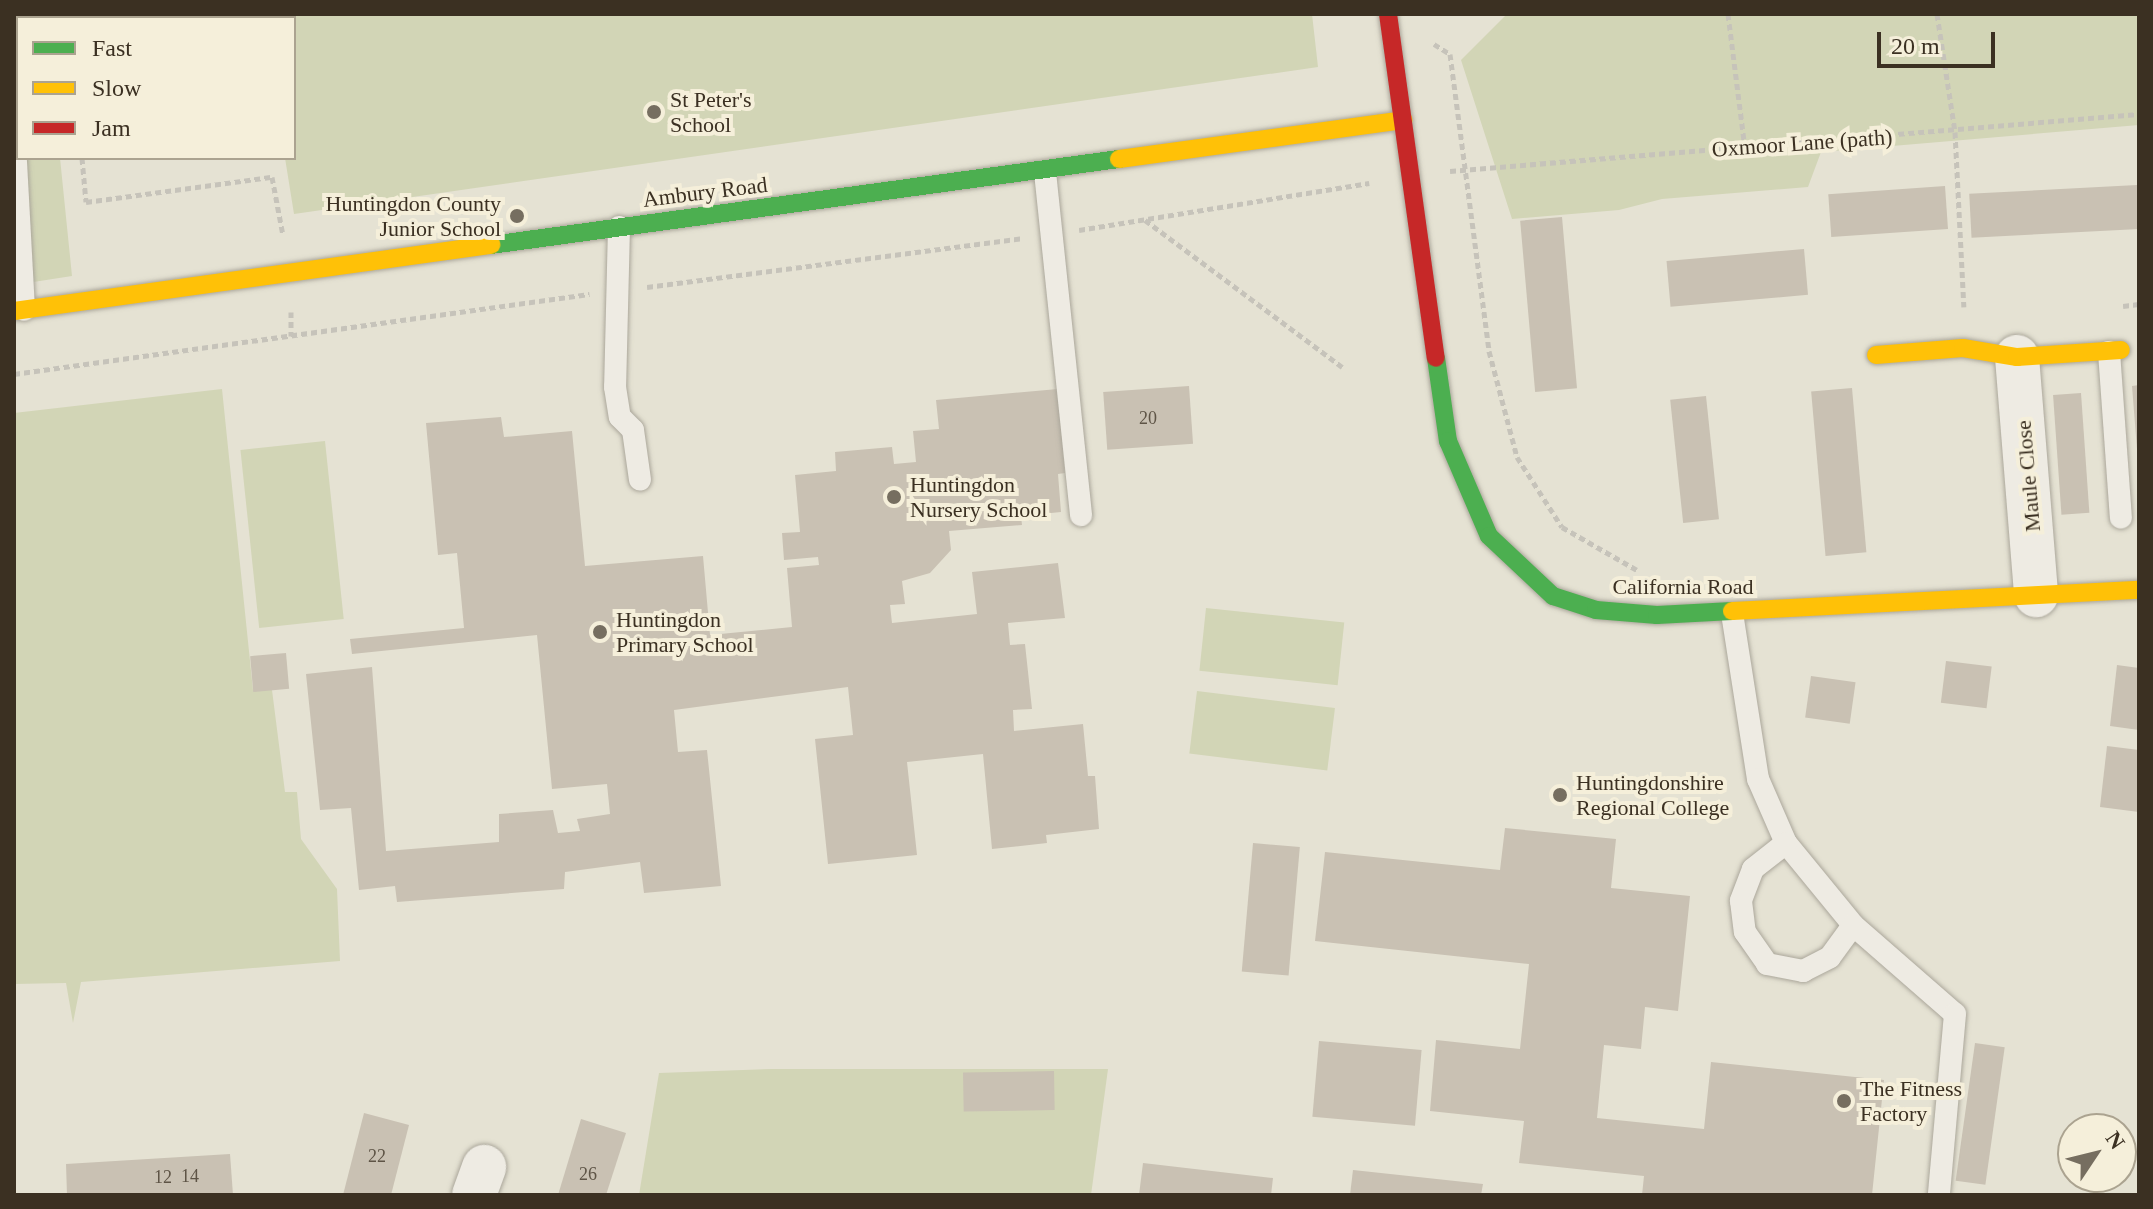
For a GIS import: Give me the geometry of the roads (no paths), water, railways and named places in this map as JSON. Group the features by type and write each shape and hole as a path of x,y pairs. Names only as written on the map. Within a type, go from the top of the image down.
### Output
{"street":[{"name":"California Road","path":"1388,14 1403,120 1407,175 1448,441 1489,536 1553,596 1596,610 1657,615 2139,590"},
{"name":"Ambury Road","path":"19,310 290,270 1045,172 1403,120"},
{"path":"1876,355 1963,348 2017,357 2115,351"},
{"name":"Maule Close","path":"2017,357 2036,595"}],"lane":[{"path":"14,125 19,310"},
{"path":"1045,172 1049,234 1081,515"},
{"path":"619,227 615,387 620,417 633,430 640,480"},
{"path":"2115,351 2121,518"},
{"path":"1732,613 1758,779 1786,843 1853,925 1955,1014 1939,1195"},
{"path":"1786,843 1753,869 1741,901 1745,932 1767,964 1803,971 1830,957 1853,925"}],"place":[{"name":"St Peter's School","path":"654,112"},
{"name":"Huntingdon County Junior School","path":"517,216"},
{"name":"Huntingdon Nursery School","path":"894,497"},
{"name":"Huntingdon Primary School","path":"600,632"},
{"name":"Huntingdonshire Regional College","path":"1560,795"},
{"name":"The Fitness Factory","path":"1844,1101"}]}
